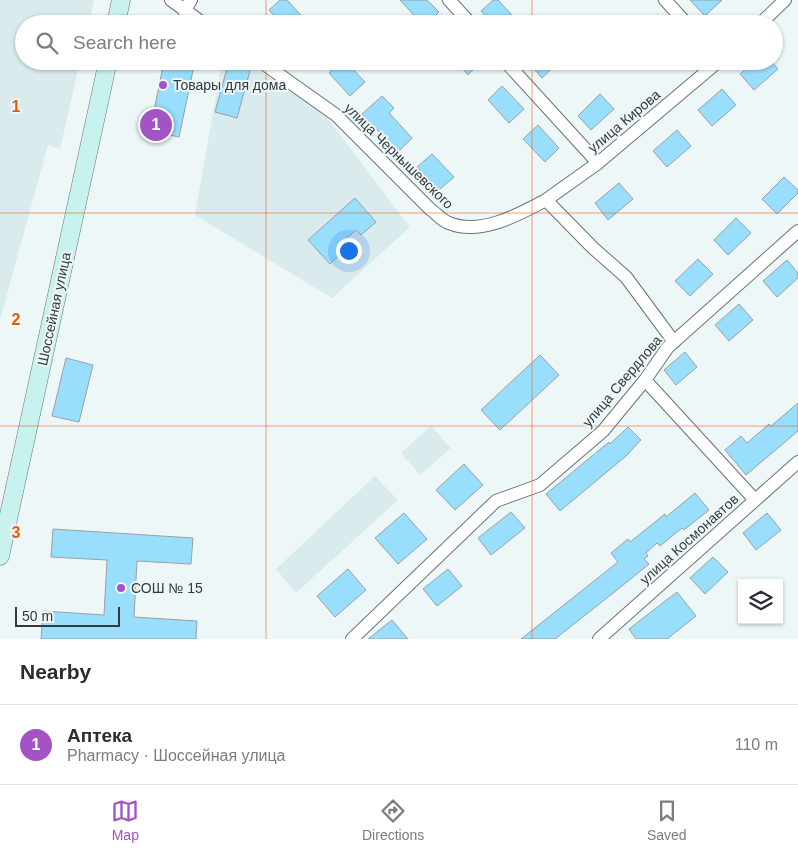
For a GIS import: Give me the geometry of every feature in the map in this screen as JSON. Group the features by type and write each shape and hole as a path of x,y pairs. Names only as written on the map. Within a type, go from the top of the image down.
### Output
{"street":[{"path":"118,15 121,0"},
{"path":"171,0 188,5 196,15"},
{"path":"450,0 463,15"},
{"path":"665,0 679,15"},
{"path":"769,15 785,0"},
{"name":"Шоссейная улица","path":"0,556 106,70"},
{"name":"улица Чернышевского","path":"273,70 336,114 447,223 468,228 488,225 527,211 546,200"},
{"path":"513,70 598,163"},
{"name":"улица Кирова","path":"546,200 598,163 708,70"},
{"path":"546,200 593,248 626,277 674,342"},
{"name":"улица Свердлова","path":"352,639 496,501 540,485 603,431 645,380 668,347 798,232"},
{"path":"645,380 755,500"},
{"name":"улица Космонавтов","path":"599,639 798,462"}],"shaded area":[{"path":"0,0 94,0 91,15 15,15 15,70 78,70 60,149 48,145 0,320"},
{"path":"220,70 259,70 325,115 410,227 332,298 195,215"},
{"path":"431,426 451,448 420,475 401,453"},
{"path":"375,476 398,500 296,593 276,569"}],"building":[{"path":"280,0 287,0 301,15 273,15 269,10"},
{"path":"400,0 427,0 439,12 436,15 414,15"},
{"path":"493,0 498,0 512,15 485,15 481,11"},
{"path":"690,0 722,0 706,15"},
{"path":"162,70 193,70 179,137 150,131"},
{"path":"227,70 250,70 237,118 215,112"},
{"path":"332,70 354,70 365,82 350,96 329,73"},
{"path":"464,70 473,70 468,75"},
{"path":"535,70 550,70 542,78"},
{"path":"745,70 777,70 754,90 740,74"},
{"path":"502,86 524,109 509,123 488,100"},
{"path":"722,89 736,105 712,126 698,110"},
{"path":"600,94 614,109 591,130 578,116"},
{"path":"382,96 394,108 389,113 412,138 398,152 362,114"},
{"path":"538,125 559,148 545,162 523,139"},
{"path":"677,130 691,146 667,167 653,151"},
{"path":"432,154 454,177 439,190 417,167"},
{"path":"784,177 798,190 798,193 777,214 762,199"},
{"path":"619,183 633,199 608,220 595,203"},
{"path":"355,198 376,222 361,235 356,230 340,244 345,250 330,264 308,240"},
{"path":"736,218 751,233 728,255 714,240"},
{"path":"698,259 713,274 690,296 675,281"},
{"path":"787,260 798,273 798,278 777,297 763,281"},
{"path":"739,304 753,320 729,341 715,325"},
{"path":"685,352 697,367 676,385 664,370"},
{"path":"540,355 559,375 500,430 481,410"},
{"path":"66,358 93,365 79,422 52,416"},
{"path":"798,403 798,431 746,475 725,450 741,436 747,443"},
{"path":"628,427 641,440 626,456 560,511 546,494 609,442 610,444"},
{"path":"464,464 483,485 455,510 436,490"},
{"path":"695,493 709,510 660,546 657,543 646,553 648,556 644,559 649,564 555,639 521,639 618,562 611,553 628,539 630,542 665,514 666,517"},
{"path":"511,512 525,528 491,555 478,538"},
{"path":"404,513 427,539 398,564 375,538"},
{"path":"767,513 781,530 756,550 743,533"},
{"name":"СОШ № 15","path":"53,529 193,538 191,564 137,561 134,617 197,621 196,639 41,639 43,611 104,615 107,560 51,557"},
{"path":"713,557 728,572 705,594 690,578"},
{"path":"348,569 366,590 335,617 317,596"},
{"path":"448,569 462,586 437,606 423,589"},
{"path":"677,592 696,616 667,639 636,639 629,629"},
{"path":"392,620 408,639 368,639"}],"place":[{"name":"Товары для дома","path":"163,85"},
{"name":"Аптека","path":"156,125"},
{"name":"СОШ № 15","path":"121,588"}]}
